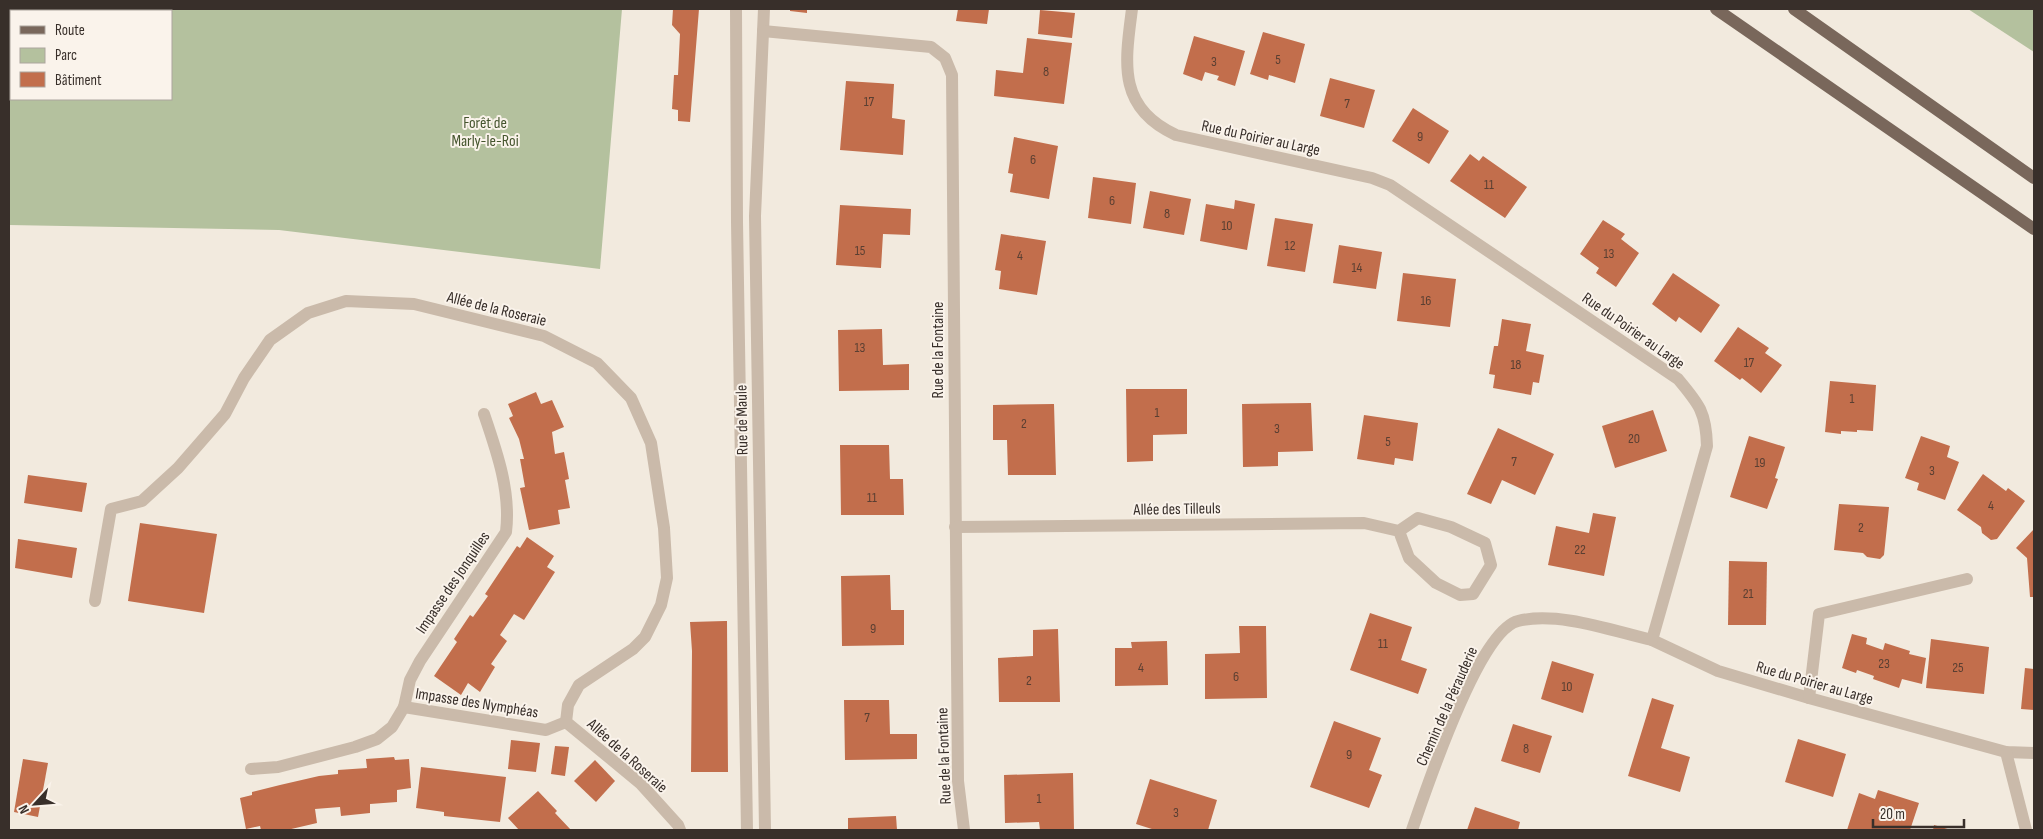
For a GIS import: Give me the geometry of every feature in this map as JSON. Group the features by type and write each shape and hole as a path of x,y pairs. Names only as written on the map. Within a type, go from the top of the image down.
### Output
{"main road":[{"path":"1716,9 2034,229"},
{"path":"1794,9 2034,178"}],"street":[{"name":"Rue de Maule","path":"736,9 737,242 747,830"},
{"name":"Rue de Maule","path":"764,9 755,216 765,830"},
{"name":"Rue du Poirier au Large","path":"1132,9 1126,52 1127,73 1131,91 1144,113 1162,129 1176,135 1372,178 1390,185 1678,379 1697,402 1706,425 1707,446 1652,640 1718,671 1809,698 2006,752 2034,753"},
{"name":"Rue de la Fontaine","path":"763,31 931,47 945,58 952,76 958,781 964,830"},
{"name":"Allée de la Roseraie","path":"95,601 111,509 142,501 178,468 226,414 244,378 270,340 308,313 346,301 414,304 544,336 597,363 631,398 651,442 664,528 667,570 661,605 645,636 632,649 579,685 568,705 566,722 640,783 678,825 680,830"},
{"name":"Impasse des Jonquilles","path":"404,707 410,680 420,661 506,532 508,511 505,493 498,456 484,414"},
{"path":"1418,518 1451,527 1485,543 1491,565 1474,594 1460,595 1436,583 1409,558 1399,531 1418,518"},
{"name":"Allée des Tilleuls","path":"955,527 1364,522 1399,531"},
{"path":"1809,698 1819,614 1967,579"},
{"name":"Chemin de la Pérauderie","path":"1412,830 1440,752 1480,660 1497,637 1516,622 1536,618 1574,622 1652,640"},
{"name":"Impasse des Nymphéas","path":"251,769 278,767 355,747 377,739 392,727 404,707 546,730 566,722"},
{"path":"2006,752 2026,830"}],"green space":[{"name":"Forêt de Marly-le-Roi","path":"9,9 622,9 600,269 279,230 9,225"},
{"path":"1968,9 2034,9 2034,52"}],"building":[{"path":"673,9 699,9 690,122 678,121 678,110 672,109 674,75 678,75 680,34 672,25"},
{"path":"790,9 807,9 807,13 790,11"},
{"path":"958,9 989,9 987,24 956,21"},
{"path":"1040,10 1075,13 1072,38 1038,34"},
{"path":"1263,32 1305,44 1295,83 1269,75 1268,80 1250,74"},
{"path":"1194,36 1245,51 1235,86 1217,80 1219,76 1205,72 1202,81 1183,74"},
{"path":"1027,38 1072,43 1064,104 994,96 996,70 1023,73"},
{"path":"1330,78 1375,90 1364,128 1320,116"},
{"path":"846,81 894,84 892,118 905,120 903,155 840,150"},
{"path":"1413,108 1449,131 1429,164 1392,141"},
{"path":"1014,137 1058,146 1049,199 1010,192 1013,174 1008,173"},
{"path":"1470,154 1479,161 1483,156 1527,187 1505,218 1450,181"},
{"path":"1093,177 1136,183 1131,224 1088,218"},
{"path":"1150,191 1191,199 1184,235 1143,228"},
{"path":"1235,200 1255,204 1247,250 1200,241 1206,204 1234,209"},
{"path":"840,205 911,209 910,235 883,234 881,268 836,265"},
{"path":"1275,218 1313,224 1305,272 1267,266"},
{"path":"1603,220 1625,234 1621,239 1639,253 1616,287 1596,273 1599,268 1580,254"},
{"path":"1001,234 1046,241 1037,295 999,289 1001,271 995,270"},
{"path":"1339,245 1382,252 1376,289 1333,283"},
{"path":"1403,273 1456,279 1450,327 1397,321"},
{"path":"1673,273 1720,305 1701,333 1679,317 1676,322 1652,304"},
{"path":"1502,319 1531,324 1526,351 1544,355 1539,383 1533,382 1531,395 1493,388 1495,375 1489,374 1494,346 1498,346"},
{"path":"1738,327 1769,348 1765,353 1782,365 1761,393 1742,378 1740,380 1714,361"},
{"path":"882,329 883,365 909,364 909,390 839,391 838,330"},
{"path":"1830,381 1876,385 1873,431 1841,431 1841,434 1825,432"},
{"path":"1126,389 1187,389 1187,434 1153,435 1153,461 1127,462"},
{"path":"536,392 541,404 552,400 564,427 552,432 555,454 564,452 569,479 565,480 570,508 558,510 560,524 529,530 520,488 525,487 520,459 524,459 519,439 509,418 513,416 508,404"},
{"path":"1311,403 1313,451 1278,452 1278,466 1243,467 1242,404"},
{"path":"1054,404 1056,475 1008,475 1007,440 993,440 993,405"},
{"path":"1653,410 1667,451 1615,468 1602,426"},
{"path":"1364,415 1418,423 1413,461 1395,458 1394,465 1357,459"},
{"path":"1498,428 1554,454 1535,495 1502,480 1491,504 1467,494"},
{"path":"1749,436 1785,447 1775,478 1778,479 1767,509 1730,497"},
{"path":"1921,436 1950,446 1947,457 1959,462 1945,500 1917,490 1919,483 1905,478"},
{"path":"840,445 889,445 890,479 903,479 904,515 841,515"},
{"path":"1983,474 2006,491 2008,488 2025,501 1997,539 1991,540 1982,533 1981,527 1957,510"},
{"path":"28,475 87,483 82,512 24,503"},
{"path":"1839,504 1889,507 1884,555 1880,559 1867,557 1863,553 1834,550"},
{"path":"1593,513 1616,517 1604,576 1548,565 1556,526 1589,533"},
{"path":"140,523 217,534 204,613 128,601"},
{"path":"2034,529 2034,597 2030,597 2027,558 2016,548"},
{"path":"527,537 554,556 547,567 555,572 524,620 514,614 500,635 507,641 491,664 495,667 480,692 468,683 461,695 434,676 457,642 454,639 470,615 473,617 488,596 485,594 517,546 520,548"},
{"path":"18,539 77,548 72,578 15,568"},
{"path":"1729,561 1767,562 1766,625 1728,625"},
{"path":"890,575 891,610 904,610 904,645 842,646 841,576"},
{"path":"1370,613 1412,627 1401,660 1427,669 1418,694 1350,670"},
{"path":"727,621 728,772 691,772 692,651 690,622"},
{"path":"1239,626 1266,626 1267,698 1205,699 1205,654 1240,653"},
{"path":"1058,629 1060,702 999,702 998,658 1033,656 1033,630"},
{"path":"1852,634 1867,638 1866,644 1883,650 1885,643 1910,651 1909,654 1926,658 1922,684 1902,679 1899,688 1873,679 1874,676 1857,670 1856,673 1842,668"},
{"path":"1931,639 1989,647 1984,694 1926,688"},
{"path":"1167,641 1168,685 1115,686 1115,648 1132,648 1131,642"},
{"path":"1552,661 1594,674 1583,713 1541,699"},
{"path":"2025,668 2034,669 2034,710 2021,709"},
{"path":"1652,698 1674,705 1661,748 1690,757 1680,792 1628,776"},
{"path":"844,700 889,700 890,734 917,734 917,759 845,760"},
{"path":"1334,721 1381,738 1369,770 1382,775 1369,808 1310,787"},
{"path":"1513,724 1552,736 1540,773 1501,761"},
{"path":"1798,739 1846,754 1833,797 1785,782"},
{"path":"511,740 540,743 536,772 508,769"},
{"path":"555,746 569,747 565,776 551,774"},
{"path":"394,757 395,760 409,759 411,788 397,790 397,802 370,804 370,813 341,816 340,807 315,809 317,823 287,830 261,830 260,826 246,829 240,798 252,795 252,792 319,776 338,774 338,770 367,768 366,759"},
{"path":"23,759 48,763 38,817 14,812"},
{"path":"595,760 615,781 596,802 574,781"},
{"path":"421,767 506,777 500,822 444,816 444,812 416,808"},
{"path":"1073,773 1074,830 1040,830 1039,822 1005,823 1004,775"},
{"path":"1150,779 1217,800 1208,830 1155,830 1136,824"},
{"path":"1878,790 1919,803 1910,830 1847,830 1859,793 1875,799"},
{"path":"538,791 557,811 555,813 571,830 519,830 508,818"},
{"path":"1475,807 1520,822 1518,830 1467,830"},
{"path":"896,816 897,830 848,830 848,818"},
{"path":"1934,825 1951,830 1933,830"}]}
